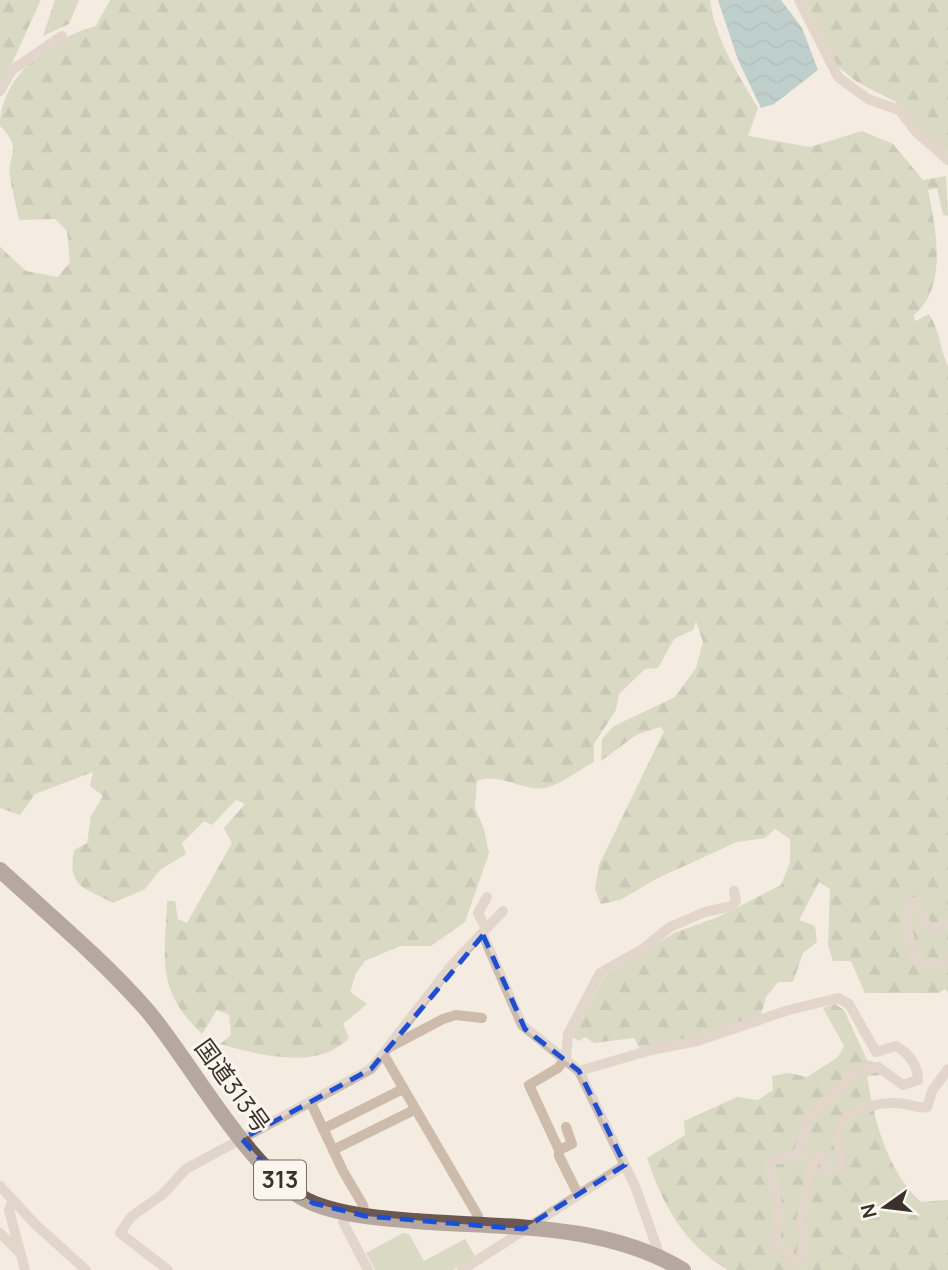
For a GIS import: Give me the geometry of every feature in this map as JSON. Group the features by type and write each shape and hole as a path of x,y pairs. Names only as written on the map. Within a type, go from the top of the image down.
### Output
{"highway":[{"name":"国道313号","path":"0,870 143,1006 242,1139 291,1189 313,1203 365,1216 595,1235 660,1256 678,1268"}],"street":[{"path":"799,0 838,77 868,99 899,110 916,132 948,160"},
{"path":"0,91 12,70 62,36"},
{"path":"578,1194 529,1086 558,1068 566,1058 568,1034 600,973 644,948 670,927 705,912 732,906 736,901 734,891"},
{"path":"487,897 478,913 522,1025 579,1071 625,1165 658,1244 660,1256"},
{"path":"948,923 933,930 926,925 918,902 912,903 908,911 908,933 917,961 935,964 948,961"},
{"path":"168,1270 120,1233 131,1217 163,1194 186,1169 371,1069 451,966 503,911"},
{"path":"579,1071 651,1050 697,1041 789,1010 838,998 849,1004 876,1052 896,1046 903,1050 913,1062 918,1080 903,1085 878,1067 856,1073 810,1115 799,1152 794,1157 773,1160 770,1166 779,1214 775,1241 794,1262 800,1263 804,1241 801,1221 811,1165 817,1158 823,1158 828,1170 840,1170 844,1160 838,1135 841,1125 852,1112 874,1106 895,1103 923,1109 948,1069"},
{"path":"386,1051 456,1014 482,1018"},
{"path":"386,1051 414,1110 478,1216 478,1226"},
{"path":"323,1129 403,1089"},
{"path":"310,1101 363,1205 365,1216"},
{"path":"333,1150 414,1110"},
{"path":"559,1150 572,1144 566,1127"},
{"path":"462,1270 625,1165"},
{"path":"0,1186 12,1202 86,1270"},
{"path":"12,1202 9,1210 26,1270"},
{"path":"344,1212 343,1222 368,1270"},
{"path":"0,1233 19,1252"}],"highlighted area":[{"path":"483,935 525,1029 579,1071 625,1165 523,1229 365,1216 313,1203 273,1174 242,1139 371,1069"}],"green space":[{"path":"0,0 41,0 0,89"},
{"path":"55,0 79,0 69,24 43,36"},
{"path":"110,0 710,0 722,42 758,108 748,136 810,147 862,131 893,144 923,180 946,176 948,216 943,215 937,188 928,190 937,257 932,289 925,303 914,315 915,321 929,314 948,367 948,993 945,989 939,993 865,993 851,961 833,961 828,945 830,889 819,882 799,920 815,926 817,942 803,953 793,982 778,982 766,997 761,1015 704,1036 640,1049 634,1038 594,1043 585,1037 579,1041 572,1037 604,977 674,933 718,917 781,885 790,862 790,839 775,829 765,838 737,842 658,878 620,900 601,904 595,889 599,865 664,731 660,727 636,735 601,761 602,739 614,726 675,697 696,668 703,642 696,621 693,630 674,639 658,668 645,669 619,694 616,710 594,744 594,762 549,787 531,788 496,779 477,781 475,808 484,829 489,853 465,922 431,946 400,946 365,961 356,973 350,992 367,1004 343,1024 349,1038 336,1048 321,1054 287,1058 220,1044 231,1035 229,1015 217,1010 202,1034 176,1003 170,988 165,957 167,901 175,901 178,919 187,923 232,843 224,828 245,804 236,800 212,825 204,821 182,843 186,854 160,870 145,889 113,903 80,885 73,872 74,850 87,843 91,816 103,796 90,786 93,772 35,794 20,815 0,808 0,247 26,271 58,277 70,262 67,231 55,219 19,220 10,176 13,146 0,126 2,108 19,75 32,61 62,39 96,26"},
{"path":"805,0 948,0 948,153 912,125 896,102 857,82 832,62"},
{"path":"835,1004 844,1010 867,1060 878,1063 895,1074 867,1076 878,1127 899,1175 921,1202 948,1200 948,1270 728,1270 699,1249 687,1236 660,1192 647,1158 685,1135 684,1121 737,1097 758,1100 773,1090 772,1076 789,1073 807,1077 838,1057 844,1046 823,1008"},
{"path":"403,1233 409,1234 424,1261 465,1239 475,1256 453,1270 375,1270 366,1253"}],"water":[{"path":"718,0 781,0 802,28 818,70 774,104 761,108 738,60"}]}
